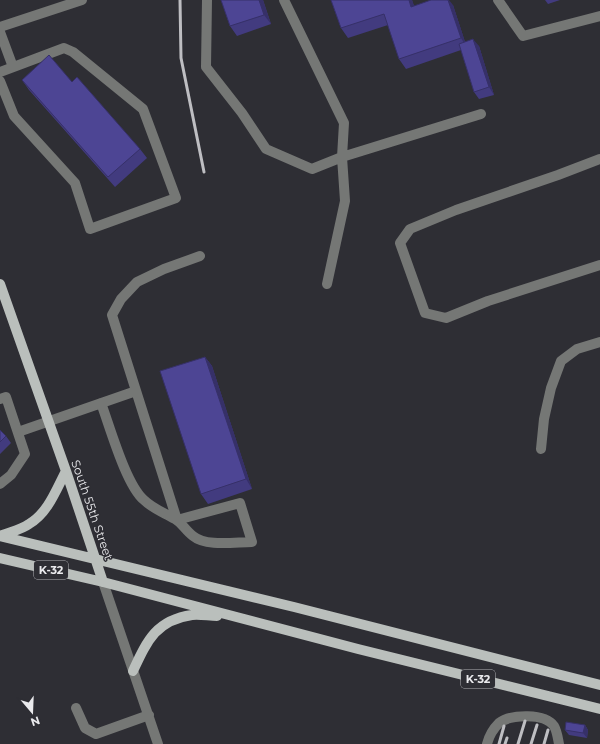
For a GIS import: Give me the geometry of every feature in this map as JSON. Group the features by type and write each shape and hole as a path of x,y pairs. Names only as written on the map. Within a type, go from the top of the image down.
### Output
{"main road":[{"name":"South 55th Street","path":"0,284 103,582"},
{"path":"0,536 29,525 41,515 49,504 66,472"},
{"name":"K-32","path":"0,536 294,607 600,685"},
{"name":"K-32","path":"0,558 103,582 358,649 599,709"},
{"path":"133,671 144,647 157,630 173,619 193,615 240,618"}],"street":[{"path":"0,27 82,0"},
{"path":"207,0 206,67 242,113 266,149 312,169 342,157 481,114"},
{"path":"284,0 344,123 342,157 344,201 327,284"},
{"path":"498,0 523,36 600,16"},
{"path":"0,32 13,67"},
{"path":"0,72 64,48 73,52 143,109 176,198 90,229 74,183 14,116 0,81"},
{"path":"600,159 456,210 410,229 400,243 425,313 446,318 496,298 600,265"},
{"path":"177,520 112,315 121,299 137,282 164,269 200,256"},
{"path":"542,449 544,419 551,388 561,361 578,349 600,342"},
{"path":"18,432 136,391"},
{"path":"0,399 6,397 25,454 11,475 0,484"},
{"path":"101,403 132,486 143,500 177,520 193,537 205,542 252,542 240,503 177,520"},
{"name":"South 55th Street","path":"103,582 158,744"},
{"path":"76,708 85,728 96,734 149,715"},
{"path":"487,744 490,734 500,722 528,715 541,717 554,726 559,744"}],"building":[{"path":"221,0 259,0 264,15 230,26"},
{"path":"331,0 409,0 411,7 431,0 448,0 461,38 399,59 384,14 341,28"},
{"path":"473,39 489,87 474,92 459,44"},
{"path":"49,55 72,82 77,77 140,149 108,177 22,80"},
{"path":"205,357 246,479 201,494 160,371"},
{"path":"0,430 6,436 0,442"},
{"path":"566,722 585,725 583,733 565,730"}],"railway":[{"path":"180,0 181,58 204,172"},
{"path":"518,744 525,721"},
{"path":"531,744 537,725"},
{"path":"499,744 504,726"},
{"path":"544,744 548,730"},
{"path":"505,744 507,738"}]}
